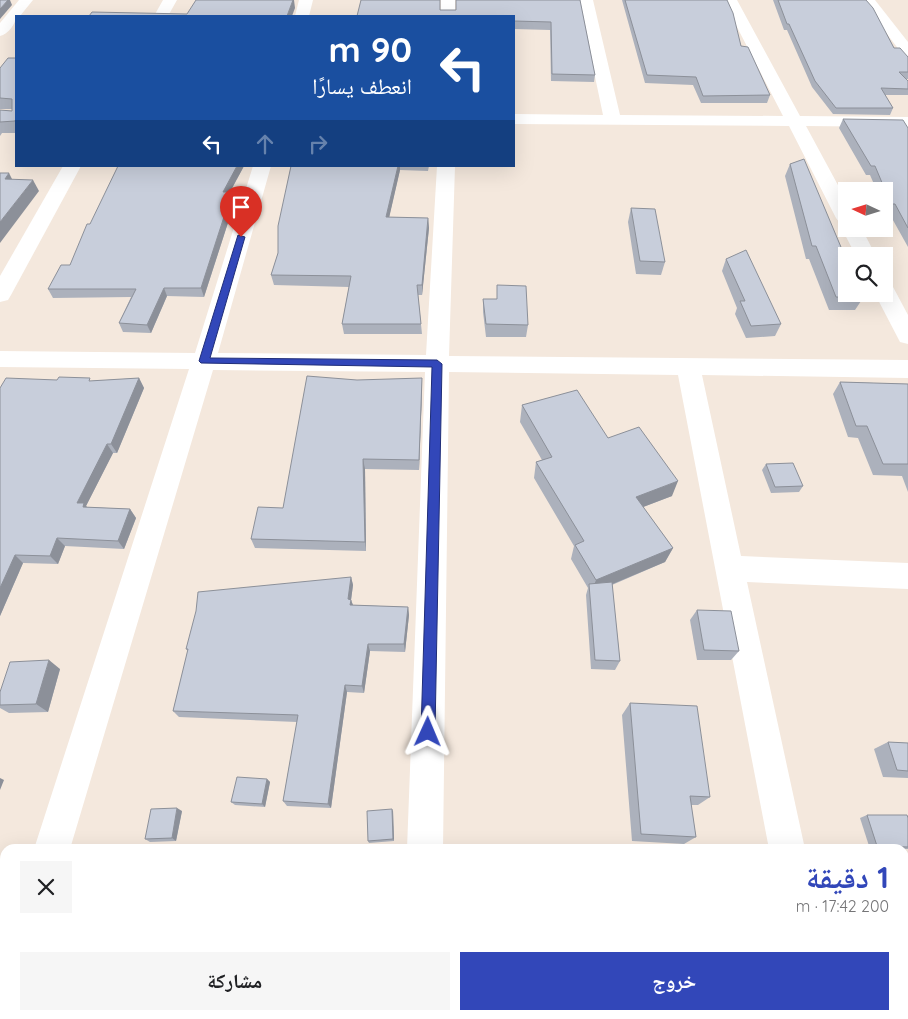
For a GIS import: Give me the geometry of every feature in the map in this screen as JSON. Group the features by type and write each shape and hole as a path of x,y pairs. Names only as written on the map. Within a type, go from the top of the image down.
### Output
{"street":[{"path":"0,32 26,0"},
{"path":"162,15 170,0"},
{"path":"302,15 306,0"},
{"path":"448,0 448,15"},
{"path":"586,0 613,120"},
{"path":"730,0 838,202"},
{"path":"868,0 908,52"},
{"path":"515,119 908,122"},
{"path":"0,296 71,167"},
{"path":"54,844 204,361 262,167"},
{"path":"425,844 437,364 446,167"},
{"path":"890,302 908,336"},
{"path":"0,359 908,369"},
{"path":"688,366 786,844"},
{"path":"730,568 908,576"}],"building":[{"path":"0,0 8,0 0,9"},
{"path":"196,0 293,0 287,15 90,15 92,12 187,14"},
{"path":"361,0 440,0 440,10 456,10 456,0 580,0 595,75 552,74 551,22 515,21 515,15 357,15"},
{"path":"625,0 727,0 733,13 741,46 748,47 770,95 703,96 696,77 647,75"},
{"path":"778,0 866,0 873,8 894,48 900,48 908,57 908,72 899,72 908,81 908,89 881,88 893,108 836,108 815,81 789,24 787,24"},
{"path":"8,58 15,58 15,121 0,122 0,110 12,111 12,99 0,98 0,68"},
{"path":"843,119 903,120 908,128 908,228 895,204 893,204 893,182 882,182 875,166 871,166"},
{"path":"804,159 841,247 838,247 838,297 836,297 816,246 812,246 790,164"},
{"path":"118,167 236,167 223,192 232,192 201,288 164,288 147,325 119,323 136,289 48,289 61,265 70,265 87,224 90,224"},
{"path":"291,167 398,167 386,217 428,218 422,285 417,285 421,324 342,324 351,276 271,275 278,253 278,226"},
{"path":"0,173 9,173 5,179 33,180 0,222"},
{"path":"631,208 655,209 665,262 640,261"},
{"path":"746,250 781,324 751,326 740,301 745,301 726,259"},
{"path":"497,285 526,286 528,325 486,324 483,299 497,299"},
{"path":"307,376 357,380 422,378 419,460 363,459 365,542 251,539 258,507 283,508"},
{"path":"59,377 90,378 89,381 139,378 111,444 107,444 77,503 84,503 83,507 130,509 118,541 57,538 50,556 15,555 0,588 0,388 6,378 57,380"},
{"path":"840,382 908,384 908,464 883,464 867,426 856,426"},
{"path":"577,390 608,438 639,427 678,481 636,497 673,548 596,580 575,545 584,541 536,462 552,457 522,405"},
{"path":"793,463 803,486 775,487 766,464"},
{"path":"351,577 348,599 351,600 350,605 408,607 404,644 368,644 362,686 345,685 328,804 283,801 298,715 173,711 196,611 198,592"},
{"path":"612,582 620,661 595,660 589,584"},
{"path":"697,610 731,611 739,651 704,650"},
{"path":"49,660 36,704 0,705 0,692 10,662"},
{"path":"630,703 697,706 710,797 690,796 696,837 641,834"},
{"path":"888,742 908,743 908,771 897,770"},
{"path":"237,777 267,779 262,804 231,802"},
{"path":"177,808 172,838 145,839 151,809"},
{"path":"392,809 393,839 368,841 367,811"},
{"path":"867,815 907,815 908,844 876,844"}],"route":[{"path":"241,237 204,361 437,364 428,732"}]}
